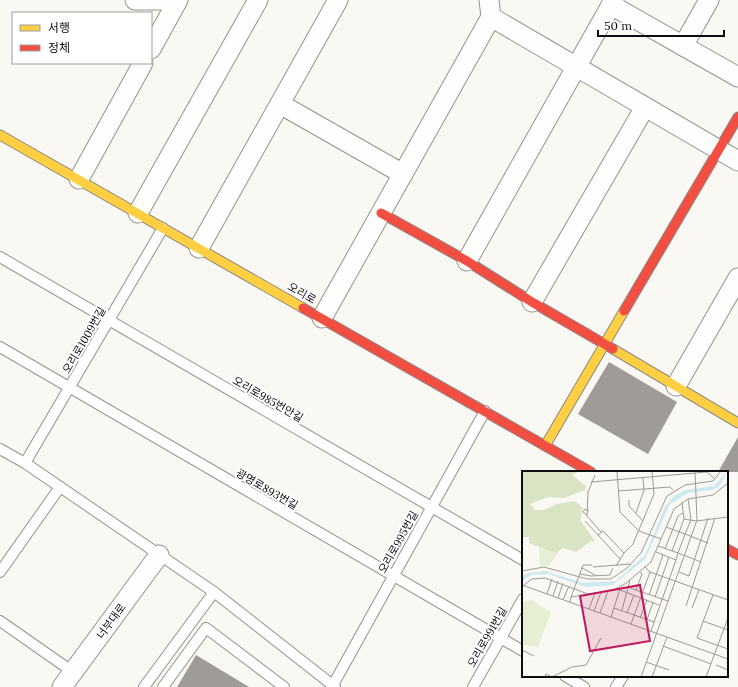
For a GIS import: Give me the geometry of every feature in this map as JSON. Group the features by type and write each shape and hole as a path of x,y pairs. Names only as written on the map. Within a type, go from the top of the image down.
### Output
{"street":[{"path":"135,0 170,0"},
{"path":"152,47 178,0"},
{"path":"138,213 258,0"},
{"path":"199,248 338,0"},
{"path":"683,46 709,0"},
{"path":"467,261 613,2 683,46 738,77"},
{"path":"322,318 403,174 490,9 576,66 738,161"},
{"path":"79,179 142,64"},
{"path":"280,104 403,174"},
{"path":"532,302 645,107"},
{"path":"545,446 738,117"},
{"name":"오리로","path":"0,135 589,471"},
{"path":"381,213 467,261 532,302 738,423"},
{"path":"676,386 738,278"},
{"path":"728,550 738,556"},
{"name":"너부대로","path":"67,680 159,555"}],"lane":[{"name":"오리로1009번길","path":"25,464 163,228"},
{"name":"오리로985번안길","path":"0,257 522,559"},
{"name":"광명로893번길","path":"0,347 522,651"},
{"name":"오리로995번길","path":"334,686 393,576 485,411"},
{"path":"0,449 60,487 214,592 334,686"},
{"path":"0,572 60,487"},
{"path":"144,687 214,592"},
{"name":"오리로991번길","path":"472,687 522,600"},
{"path":"0,621 67,680"},
{"path":"162,687 206,628 284,687"},
{"path":"567,677 584,687"},
{"path":"616,687 622,677"}],"building":[{"path":"609,362 677,402 648,454 578,414"},
{"path":"738,437 738,472 719,471"},
{"path":"196,655 249,687 177,687"}],"traffic: slow":[{"path":"0,135 303,308"},
{"path":"545,446 624,311"},
{"path":"613,349 738,423"}],"traffic: jam":[{"path":"624,311 738,117"},
{"path":"381,213 467,261 532,302 613,349"},
{"path":"303,308 589,471"},
{"path":"728,550 738,555"}]}
